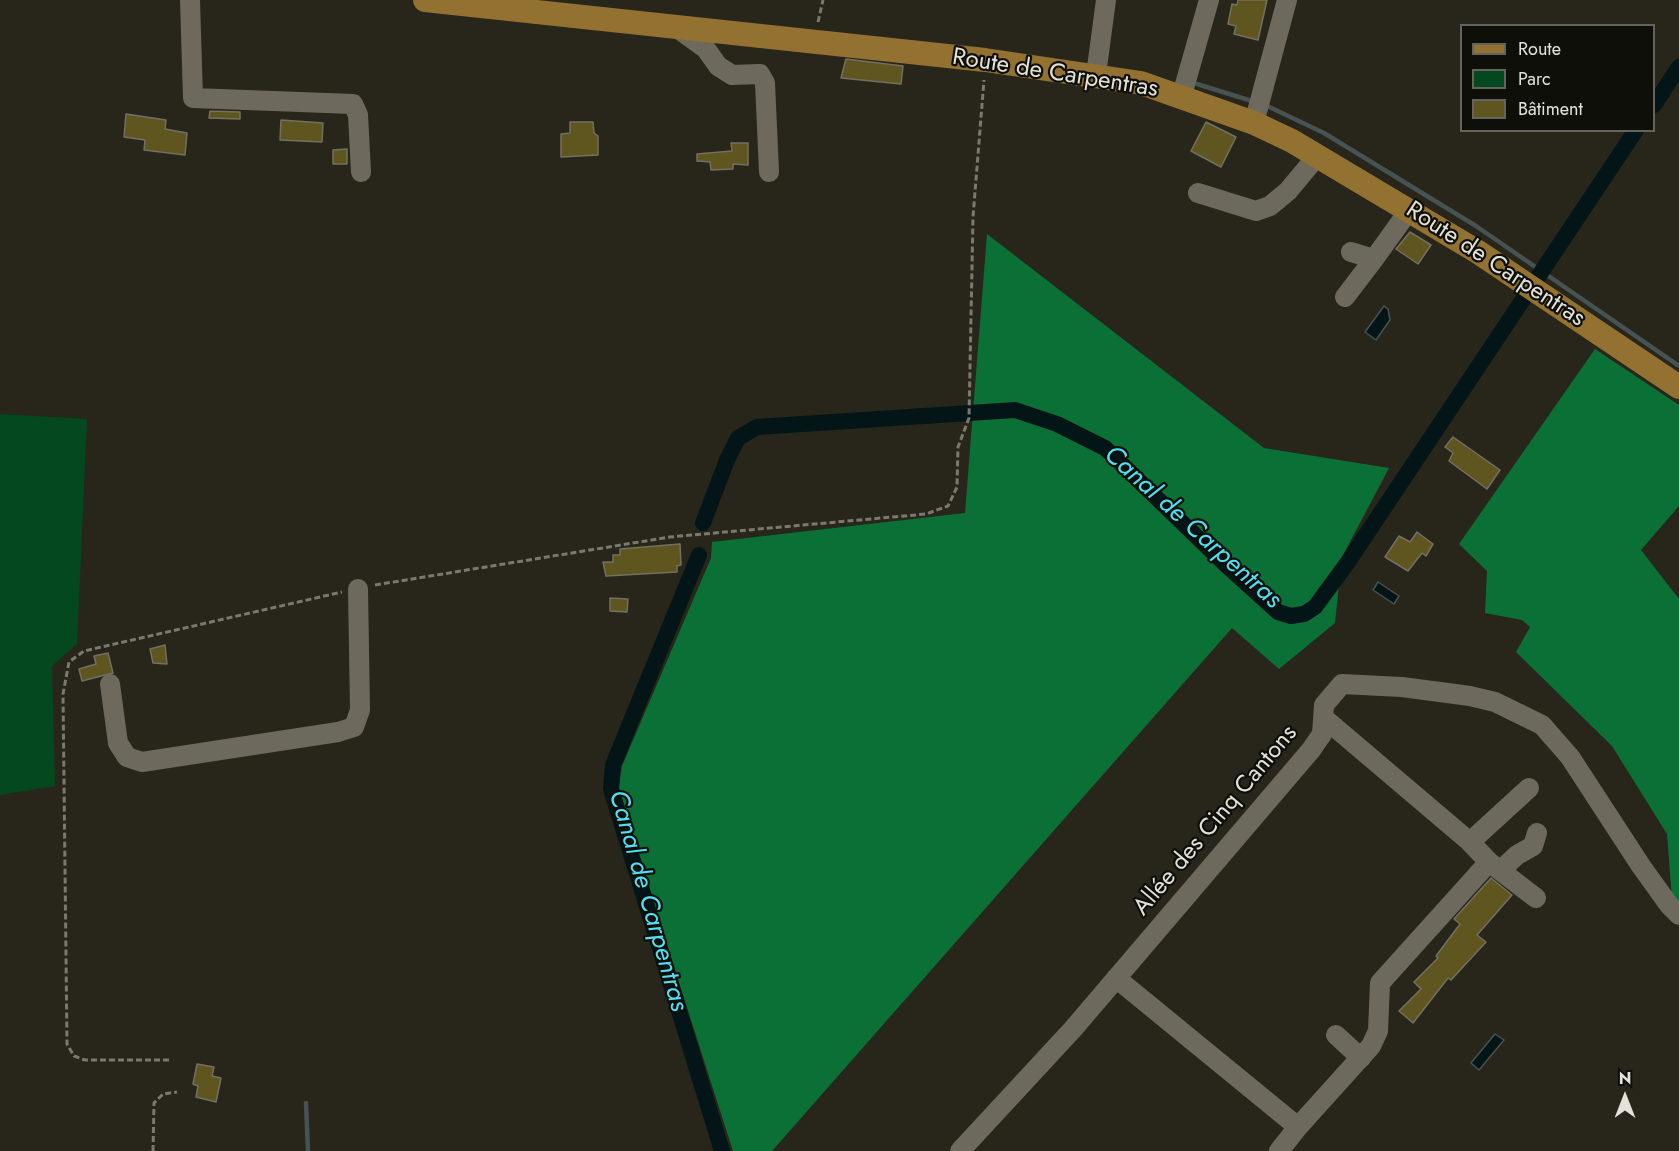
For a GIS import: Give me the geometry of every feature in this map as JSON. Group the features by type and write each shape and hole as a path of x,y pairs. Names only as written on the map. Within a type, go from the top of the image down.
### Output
{"main road":[{"name":"Route de Carpentras","path":"425,0 985,60 1141,82 1254,123 1318,155 1410,209 1679,387"}],"street":[{"path":"190,0 193,98 353,104 358,115 361,172"},
{"path":"1096,75 1106,0"},
{"path":"1182,95 1209,0"},
{"path":"1254,123 1287,0"},
{"path":"677,28 706,49 718,66 732,75 760,74 765,83 769,171"},
{"path":"1198,194 1256,212 1270,206 1288,191 1318,155"},
{"path":"1345,297 1410,209"},
{"path":"1352,252 1374,259"},
{"path":"110,684 118,743 126,757 142,762 338,732 354,727 360,710 358,589"},
{"name":"Allée des Cinq Cantons","path":"960,1151 1073,1029 1311,750 1322,734 1324,705 1333,691 1342,684 1425,690 1495,702 1542,725 1570,757 1641,866 1679,915"},
{"path":"1324,718 1495,866 1536,898"},
{"path":"1470,842 1529,788"},
{"path":"1279,1151 1371,1046 1378,1031 1380,983 1495,866 1533,846 1537,834"},
{"path":"1116,978 1298,1128"},
{"path":"1336,1035 1361,1058"}],"path":[{"path":"169,1060 85,1060 74,1056 67,1044 63,694 69,662 84,651 358,589 670,537 926,514 948,506 957,488 958,447 969,418 973,217 985,60"},
{"path":"153,1151 154,1103 163,1094 177,1092"}],"green space":[{"path":"987,234 1264,448 1389,468 1342,557 1335,623 1279,669 1232,628 772,1151 733,1151 618,792 622,766 711,558 712,542 965,513"},
{"path":"1595,349 1679,405 1679,506 1641,550 1679,599 1679,904 1672,899 1667,834 1612,746 1516,652 1530,627 1522,620 1485,613 1487,571 1459,544"},
{"path":"0,414 87,419 77,644 52,666 55,786 0,795"}],"shaded area":[{"path":"1384,306 1388,309 1390,320 1376,340 1365,332"},
{"path":"1378,582 1399,596 1394,604 1373,590"},
{"path":"1495,1034 1504,1040 1479,1070 1471,1063"}],"building":[{"path":"1238,0 1267,0 1258,40 1234,34 1236,26 1228,24 1232,4 1237,5"},
{"path":"846,59 903,66 901,84 841,78"},
{"path":"210,111 240,112 240,119 209,118"},
{"path":"126,114 166,120 165,129 187,133 185,155 144,150 145,140 124,137"},
{"path":"281,120 323,123 322,142 280,140"},
{"path":"570,122 593,122 594,133 598,136 598,155 561,157 561,134 570,133"},
{"path":"1206,122 1236,137 1221,167 1191,151"},
{"path":"731,143 748,143 748,165 733,164 733,169 711,170 710,162 697,161 697,154 732,151"},
{"path":"347,149 347,164 333,164 333,150"},
{"path":"1410,232 1431,245 1418,264 1396,249"},
{"path":"1453,437 1500,470 1487,489 1449,461 1453,453 1445,447"},
{"path":"1417,532 1433,544 1426,556 1422,553 1408,571 1385,557 1399,536 1410,542"},
{"path":"680,544 681,565 677,566 677,572 606,576 603,562 613,562 613,555 620,555 620,549"},
{"path":"610,598 628,599 627,612 610,611"},
{"path":"165,645 167,664 153,663 150,649"},
{"path":"108,653 113,673 82,681 79,669 96,664 94,656"},
{"path":"1491,878 1512,895 1477,935 1486,942 1451,980 1448,978 1413,1023 1399,1011 1421,989 1414,982 1438,958 1436,956 1460,924 1454,919"},
{"path":"197,1064 214,1067 212,1076 221,1078 216,1102 196,1097 198,1086 193,1084"}],"waterway":[{"name":"Canal de Carpentras","path":"1655,103 1679,67"},
{"path":"1197,84 1255,102"},
{"path":"1263,104 1324,133 1476,226 1679,366"},
{"name":"Canal de Carpentras","path":"703,523 738,438 757,427 1015,410 1057,424 1105,448 1278,612 1291,616 1304,614 1315,607 1348,562 1635,132"},
{"name":"Canal de Carpentras","path":"699,555 613,765 611,789 722,1151"},
{"path":"306,1103 308,1151"}]}
